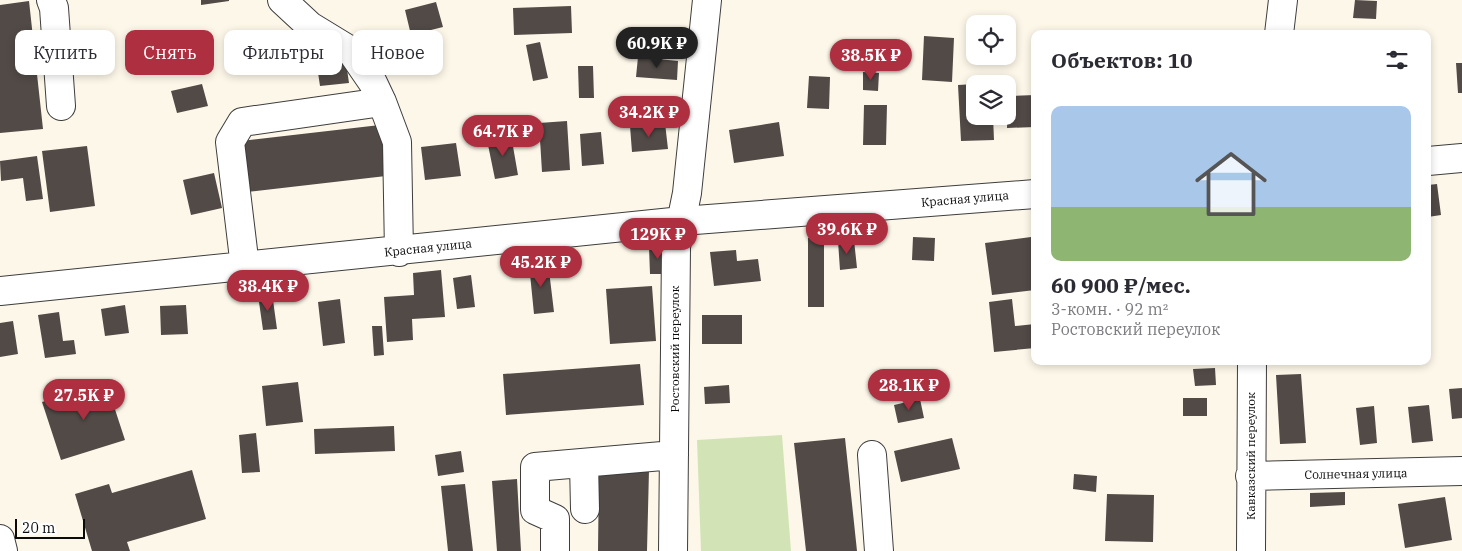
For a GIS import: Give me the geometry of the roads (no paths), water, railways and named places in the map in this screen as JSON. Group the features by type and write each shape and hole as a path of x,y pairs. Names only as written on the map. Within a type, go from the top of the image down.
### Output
{"street":[{"path":"51,0 54,8 61,106"},
{"path":"282,0 310,26 350,51 373,83 382,102 397,142 399,252"},
{"name":"Ростовский переулок","path":"673,551 676,248 682,222 707,0"},
{"path":"1279,30 1283,0"},
{"path":"244,267 230,142 242,122 382,102"},
{"path":"1431,161 1462,158"},
{"name":"Красная улица","path":"0,291 682,222 1031,194"},
{"name":"Кавказский переулок","path":"1251,551 1252,365"},
{"path":"555,551 555,519 536,510 535,467 674,455"},
{"path":"872,455 879,551"},
{"path":"584,463 585,508"},
{"name":"Солнечная улица","path":"1250,476 1462,471"},
{"path":"0,539 3,551"}]}
